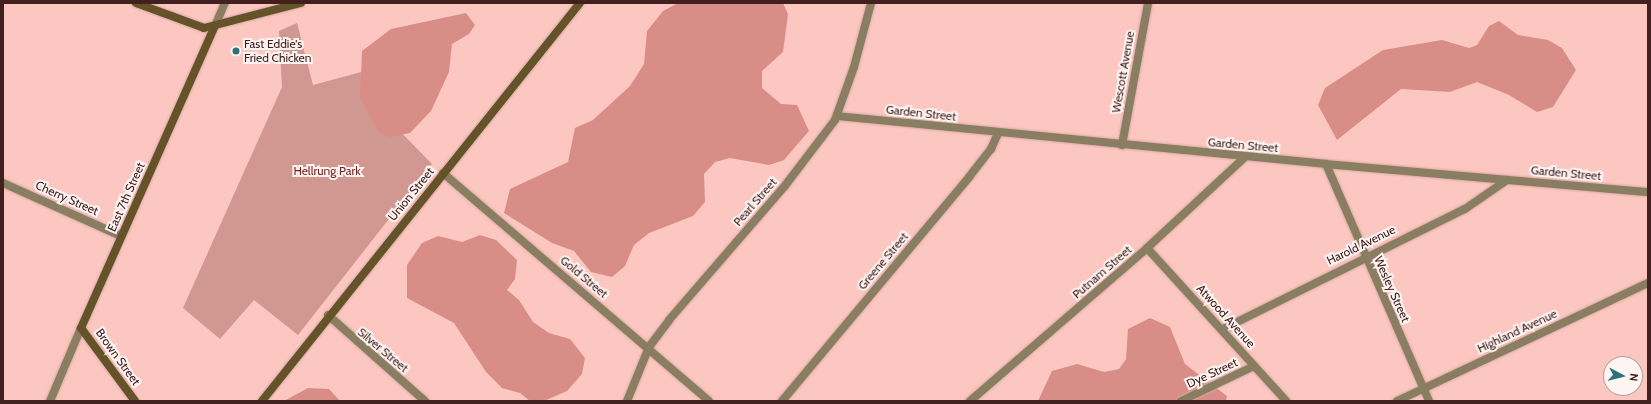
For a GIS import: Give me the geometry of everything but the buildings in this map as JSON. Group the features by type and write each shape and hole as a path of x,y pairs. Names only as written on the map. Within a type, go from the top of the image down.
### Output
{"street":[{"path":"136,3 189,25 215,26 301,3"},
{"name":"East 7th Street","path":"50,401 121,236 225,3"},
{"name":"Union Street","path":"262,401 328,316 580,3"},
{"name":"Pearl Street","path":"627,401 648,347 824,139 837,116 871,3"},
{"name":"Wescott Avenue","path":"1122,145 1148,3"},
{"name":"Garden Street","path":"837,116 1245,157 1648,192"},
{"name":"Greene Street","path":"782,401 969,177 991,149 998,133"},
{"name":"Putnam Street","path":"970,401 1148,248 1245,157"},
{"name":"Wesley Street","path":"1326,164 1364,256 1429,401"},
{"name":"Gold Street","path":"443,173 648,347 708,401"},
{"name":"Harold Avenue","path":"1223,328 1364,256 1465,209 1507,180"},
{"name":"Cherry Street","path":"3,183 121,236"},
{"name":"Atwood Avenue","path":"1148,248 1223,328 1254,366 1286,401"},
{"name":"Highland Avenue","path":"1397,401 1648,283"},
{"name":"Silver Street","path":"328,316 425,401"},
{"name":"Brown Street","path":"81,328 135,401"},
{"name":"Dye Street","path":"1181,401 1254,366"}],"green space":[{"name":"Hellrung Park","path":"297,23 313,85 365,71 390,121 432,164 298,335 254,300 220,339 183,308 282,87 279,31"}],"shaded area":[{"path":"678,3 783,3 788,14 783,52 762,71 762,88 781,104 797,105 809,131 784,160 769,165 730,158 715,162 704,174 705,202 693,216 649,233 634,245 625,266 612,277 591,272 574,251 552,243 504,213 510,189 568,162 575,128 593,120 630,86 644,64 647,31 663,11"},
{"path":"466,13 475,25 469,34 452,44 449,72 431,111 410,133 389,137 379,132 360,98 362,51 391,29"},
{"path":"1499,21 1518,35 1548,40 1562,48 1576,70 1553,107 1537,112 1509,95 1477,82 1450,92 1401,89 1337,140 1318,105 1325,88 1383,50 1442,40 1469,48 1477,45 1489,26"},
{"path":"480,235 496,240 517,260 515,279 507,290 519,300 533,322 549,333 570,339 585,358 582,374 567,391 544,401 530,401 520,393 502,388 486,372 454,323 407,298 407,265 422,243 438,236 462,242"},
{"path":"1150,318 1170,327 1185,364 1227,396 1226,401 1038,401 1052,371 1077,364 1104,372 1119,369 1126,359 1128,329"},
{"path":"308,388 329,389 340,401 284,401"}],"place":[{"name":"Fast Eddie's Fried Chicken","path":"236,51"}]}
